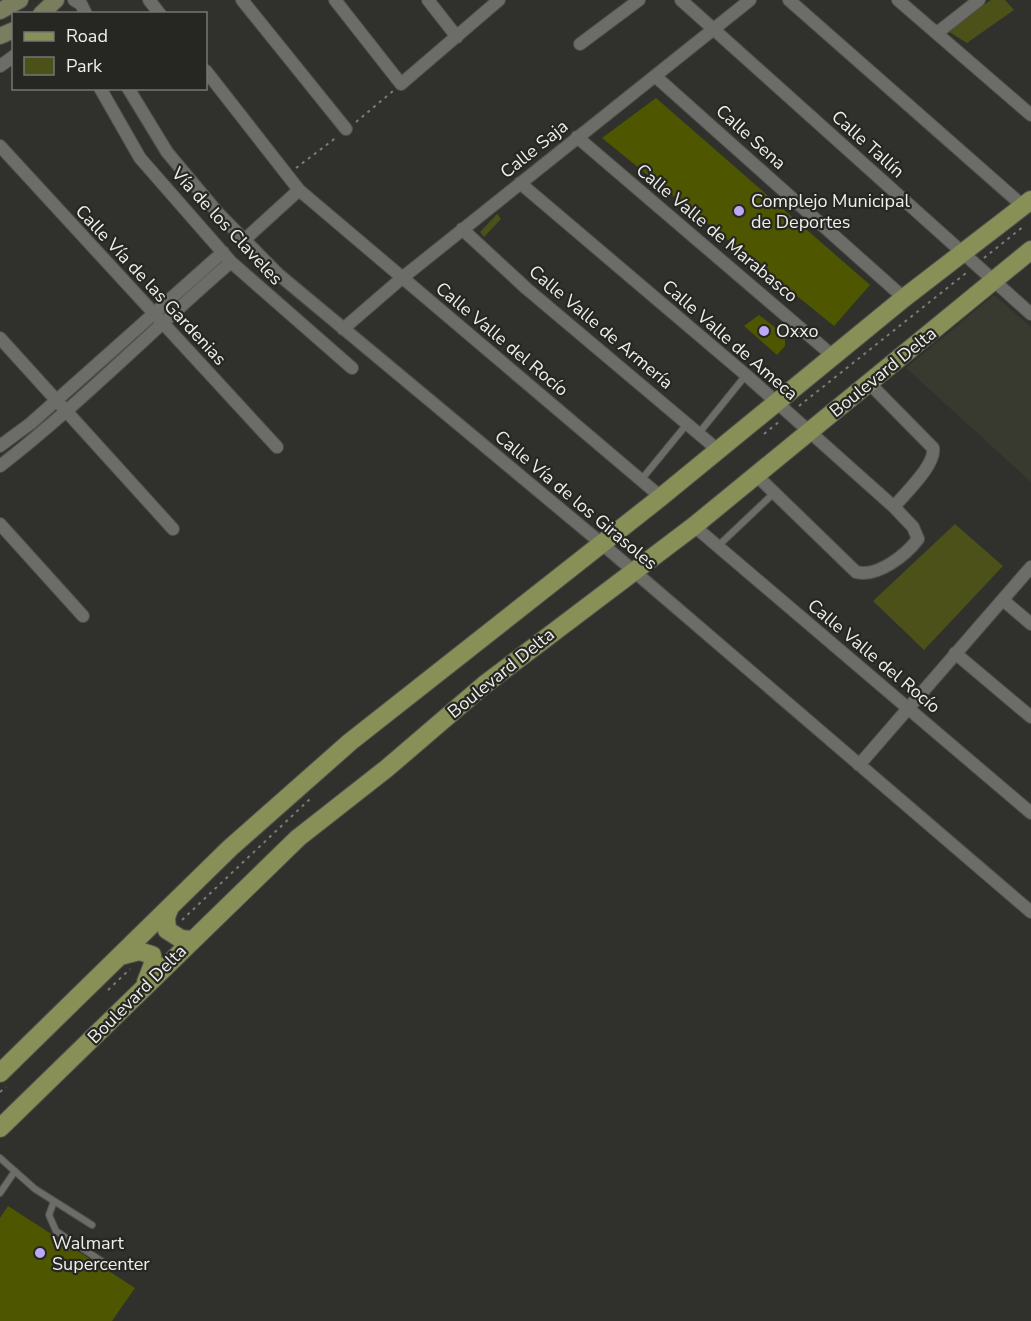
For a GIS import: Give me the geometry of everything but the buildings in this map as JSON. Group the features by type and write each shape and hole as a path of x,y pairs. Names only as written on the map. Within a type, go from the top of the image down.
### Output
{"main road":[{"path":"126,962 170,907 230,848 350,742 718,450 782,409 833,356 904,298 970,259 1028,208"},
{"name":"Boulevard Delta","path":"0,1128 298,838 386,769 484,685 694,526 1031,250"},
{"path":"170,907 166,926 169,932 181,939 192,940"},
{"path":"3,1080 139,951 152,955 153,964 144,986"}],"street":[{"path":"0,11 20,0"},
{"path":"43,12 56,0"},
{"path":"149,0 158,12"},
{"path":"242,0 346,129"},
{"path":"334,0 401,84 499,0"},
{"path":"428,0 457,37"},
{"path":"580,44 639,0"},
{"name":"Calle Tallín","path":"681,0 1031,314"},
{"name":"Calle Saja","path":"343,329 462,229 750,0"},
{"path":"789,0 1028,208"},
{"path":"898,0 1031,115"},
{"path":"937,33 979,0"},
{"name":"Calle Valle del Rocío","path":"207,72 299,190 661,497"},
{"name":"Calle Sena","path":"655,76 904,298"},
{"name":"Vía de los Claveles","path":"101,90 140,158 227,257 352,368"},
{"name":"Calle Vía de los Girasoles","path":"129,90 167,152 243,241 343,329 633,570 1031,912"},
{"name":"Calle Valle de Marabasco","path":"578,137 833,356"},
{"name":"Calle Vía de las Gardenias","path":"0,146 160,323 277,447"},
{"name":"Calle Valle de Ameca","path":"520,183 746,375 894,507 913,527 918,539 895,560 868,574 852,568 774,493"},
{"path":"243,241 299,190"},
{"name":"Calle Valle de Armería","path":"462,229 527,289 718,450"},
{"path":"0,446 56,400 152,313 227,257"},
{"path":"0,466 68,411 227,257"},
{"path":"0,338 173,529"},
{"path":"870,384 933,448 933,459 894,507"},
{"path":"756,475 774,493"},
{"path":"0,524 83,616"},
{"name":"Calle Valle del Rocío","path":"694,526 1031,813"},
{"path":"859,765 1031,567"},
{"path":"1003,600 1031,624"},
{"path":"955,653 1031,717"}],"lane":[{"path":"698,434 746,375"},
{"path":"641,480 687,424"},
{"path":"717,546 774,493"},
{"path":"0,1158 54,1201 92,1225"},
{"path":"0,1170 8,1166"},
{"path":"0,1193 15,1171"},
{"path":"54,1201 49,1215 56,1231 109,1266"}],"path":[{"path":"760,437 782,409 970,259 1028,208"},
{"path":"169,932 316,793"},
{"path":"107,991 126,962"},
{"path":"0,1092 3,1080"}],"shaded area":[{"path":"994,295 1031,327 1031,482 906,368"}],"green space":[{"path":"991,0 1005,0 1014,10 967,43 946,30"},
{"path":"497,214 501,219 484,237 480,232"},
{"path":"955,524 1003,566 924,650 873,601"}],"place":[{"name":"Complejo Municipal de Deportes","path":"739,211"},
{"name":"Oxxo","path":"764,331"},
{"name":"Walmart Supercenter","path":"40,1253"}]}
